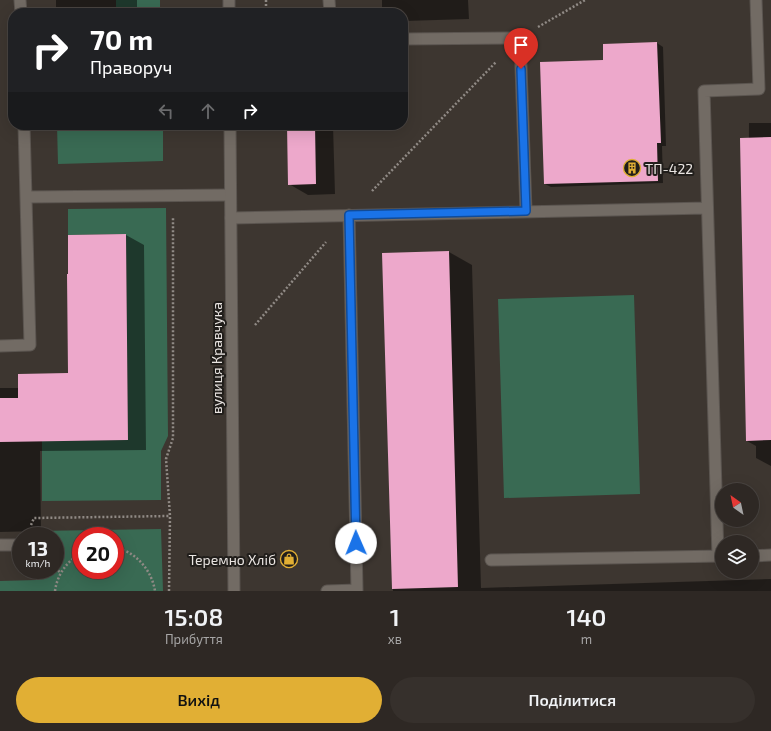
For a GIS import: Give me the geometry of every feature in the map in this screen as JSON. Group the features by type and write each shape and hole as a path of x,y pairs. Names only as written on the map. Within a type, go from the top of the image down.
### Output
{"street":[{"path":"719,535 704,91 760,89 756,0"},
{"path":"408,39 520,38 526,211"},
{"path":"0,346 30,345 24,130"},
{"name":"вулиця Кравчука","path":"230,130 234,591"},
{"path":"26,197 230,195"},
{"path":"231,218 707,208"},
{"path":"327,591 357,590 349,215"},
{"path":"0,545 12,545"},
{"path":"759,556 771,555"},
{"path":"491,560 715,556"}],"path":[{"path":"231,353 349,215 520,38 585,0"},
{"path":"169,591 170,516 166,459 173,438 173,195"},
{"path":"30,527 34,518 170,516"},
{"path":"124,551 130,553 141,562 149,572 155,591"},
{"path":"64,569 72,560"},
{"path":"55,591 58,579"}],"green space":[{"path":"116,0 160,0 160,8 116,8"},
{"path":"57,130 163,130 163,161 58,164"},
{"path":"166,208 168,436 161,451 161,500 42,501 42,441 128,440 126,234 68,235 68,209"},
{"path":"634,295 640,494 504,498 498,299"},
{"path":"161,529 163,591 0,591 0,581 64,579 64,531 72,530 72,579 124,579 124,530"}],"building":[{"path":"657,42 661,143 657,143 658,181 544,184 540,62 603,60 603,44"},
{"path":"287,130 315,130 316,184 288,185"},
{"path":"771,137 771,440 746,441 740,138"},
{"path":"126,234 128,440 0,442 0,398 18,398 18,374 68,373 68,235"},
{"path":"449,251 458,587 392,589 382,253"}],"place":[{"name":"ТП-422","path":"632,168"},
{"name":"Теремно Хліб","path":"289,559"}],"route":[{"path":"356,543 349,215 526,211 521,69"}]}
